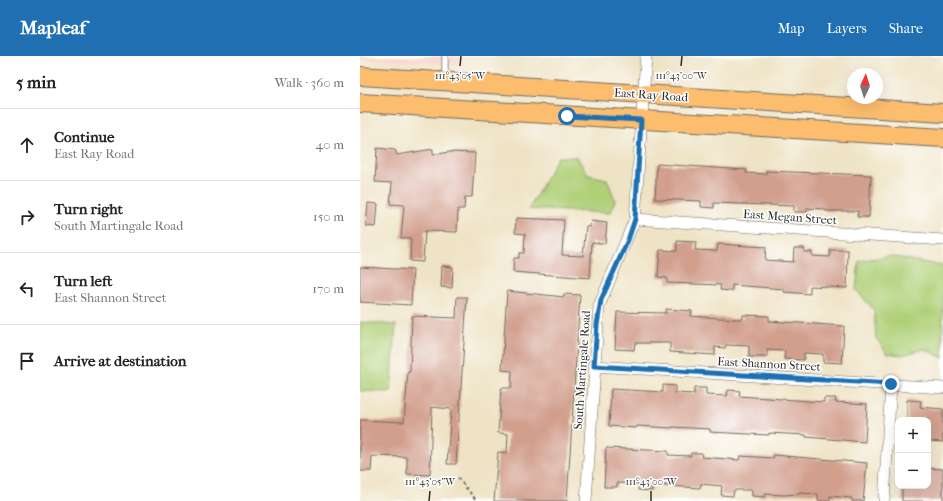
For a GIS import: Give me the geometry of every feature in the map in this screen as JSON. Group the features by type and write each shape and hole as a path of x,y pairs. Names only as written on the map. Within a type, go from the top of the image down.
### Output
{"main road":[{"name":"East Ray Road","path":"360,76 943,113"},
{"path":"360,103 943,138"}],"street":[{"name":"South Martingale Road","path":"586,501 597,325 601,300 628,240 635,219 646,56"},
{"name":"East Megan Street","path":"635,219 943,240"},
{"name":"East Shannon Street","path":"594,366 943,388"},
{"path":"884,501 891,384"}],"lane":[{"path":"445,56 445,82"}],"path":[{"path":"458,478 477,501"}],"shaded area":[{"path":"360,56 464,56 463,65 360,59"}],"green space":[{"path":"558,157 577,157 588,175 607,179 615,200 610,213 529,209"},
{"path":"890,256 943,266 943,358 925,349 901,355 887,353 876,338 874,310 856,290 859,261"},
{"path":"360,322 396,325 391,392 360,391"}],"building":[{"path":"377,148 395,150 397,155 433,149 433,155 449,152 475,153 472,197 465,197 464,209 458,209 457,232 425,231 423,262 410,261 411,238 401,238 404,205 390,204 392,183 375,182"},
{"path":"657,164 747,170 746,173 766,174 766,171 871,175 869,217 857,217 858,211 825,211 825,209 807,208 807,212 794,212 794,206 714,203 714,208 701,207 701,201 655,199"},
{"path":"368,203 378,204 376,227 366,226"},
{"path":"516,218 564,220 562,255 583,256 586,226 590,227 591,221 607,223 605,244 592,242 590,278 513,272 514,258 519,258 519,253 524,253 525,234 515,233"},
{"path":"677,241 696,242 695,250 717,251 718,244 766,247 765,260 793,262 794,248 804,248 804,252 812,252 812,256 830,257 830,250 848,250 847,288 810,286 810,294 784,292 784,289 732,285 732,291 720,290 721,285 667,283 667,278 658,277 660,250 677,251"},
{"path":"442,266 453,267 452,288 441,287"},
{"path":"360,267 413,270 411,305 360,302"},
{"path":"507,291 564,297 564,294 580,295 567,501 494,501 498,452 507,453 508,434 498,433 501,388 511,388 512,371 502,370"},
{"path":"457,297 467,297 456,464 447,464 451,409 432,407 430,475 407,474 407,457 372,456 371,471 360,471 360,420 404,422 408,372 410,372 412,316 456,318"},
{"path":"666,309 692,311 691,316 743,319 743,315 769,316 769,321 844,326 842,363 823,362 823,354 804,353 804,360 784,359 785,351 767,350 767,357 749,357 749,346 726,345 725,348 715,347 715,355 670,352 670,343 635,343 634,350 615,349 617,312 666,313"},
{"path":"663,385 675,386 675,393 694,394 694,388 706,388 706,395 727,396 728,390 740,391 739,396 824,402 824,398 836,398 835,402 867,404 865,442 806,437 806,435 710,432 710,429 609,426 611,389 663,392"},
{"path":"907,400 921,401 920,407 943,409 943,442 931,441 931,417 907,417"},
{"path":"606,448 668,451 668,455 691,456 691,453 702,453 701,457 739,460 740,456 773,458 774,455 867,463 863,501 852,501 852,498 830,496 830,501 818,501 818,494 799,493 784,495 765,494 765,497 752,496 752,490 734,490 733,496 721,495 722,486 701,484 700,488 652,485 652,491 638,490 639,484 617,483 617,487 604,487"},
{"path":"931,468 943,469 943,501 902,501 902,489 931,489"}],"route":[{"path":"567,116 641,120 635,219 628,240 606,287 599,306 594,366 891,384"}]}
